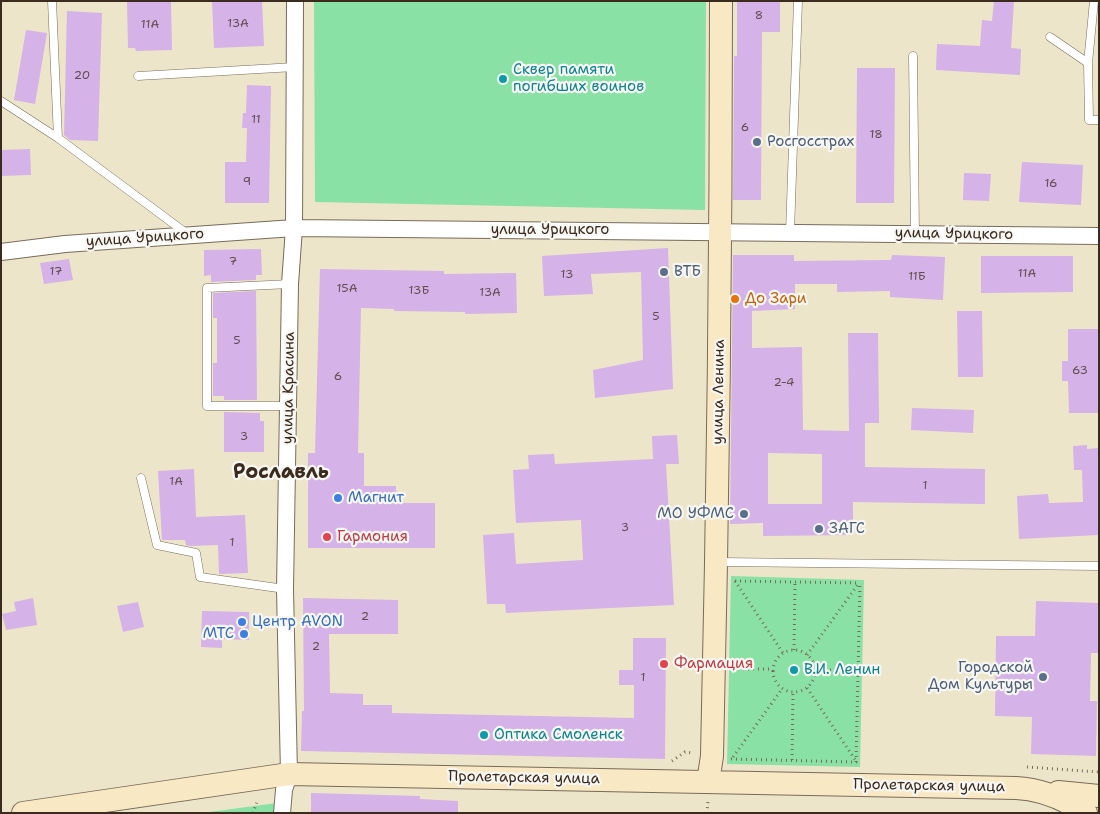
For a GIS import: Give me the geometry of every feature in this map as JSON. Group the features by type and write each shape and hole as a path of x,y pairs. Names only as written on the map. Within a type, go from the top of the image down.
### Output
{"main road":[{"name":"улица Ленина","path":"708,782 712,756 716,562 721,231 721,1"},
{"name":"Пролетарская улица","path":"23,813 289,774 1028,788 1099,796"},
{"name":"Пролетарская улица","path":"1028,788 1070,802 1086,813"}],"street":[{"name":"улица Красина","path":"282,813 284,790 289,774 285,589 290,284 294,228 295,1"},
{"name":"улица Урицкого","path":"1,252 188,234 294,228 1099,236"}],"lane":[{"path":"52,1 58,138"},
{"path":"790,232 798,1"},
{"path":"1094,1 1088,64 1089,120 1099,120"},
{"path":"1050,37 1088,64"},
{"path":"913,56 915,234"},
{"path":"138,76 295,67"},
{"path":"1,101 58,138 188,234"},
{"path":"289,406 207,406 207,288 290,284"},
{"path":"141,478 158,545 196,553 200,577 285,589"},
{"path":"716,562 1099,566"}],"path":[{"path":"735,580 860,583"},
{"path":"734,590 735,580"},
{"path":"735,580 783,653"},
{"path":"794,650 795,582"},
{"path":"807,655 860,583"},
{"path":"856,762 860,583"},
{"path":"794,650 807,655 812,661 815,670 813,680 807,688 793,692 782,689 775,680 773,669 776,660 783,653 794,650"},
{"path":"732,679 733,659"},
{"path":"733,669 773,669"},
{"path":"815,670 858,670"},
{"path":"807,688 856,762"},
{"path":"731,759 782,689"},
{"path":"792,760 793,692"},
{"path":"731,749 731,759"},
{"path":"731,759 856,762"},
{"path":"1018,767 1099,772"},
{"path":"253,813 260,794"}],"green space":[{"path":"314,1 706,1 705,210 315,202"},
{"path":"731,576 864,580 860,767 727,764"},
{"path":"277,803 277,813 202,813"}],"building":[{"path":"127,1 171,1 172,50 136,51 135,48 128,48"},
{"path":"212,1 262,1 264,46 214,48"},
{"path":"737,1 780,1 780,32 762,32 761,200 733,200 734,56 737,56"},
{"path":"994,1 1014,1 1011,48 1021,49 1020,75 936,70 937,44 980,46 982,20 992,21"},
{"path":"67,11 102,13 98,141 70,140 64,135"},
{"path":"26,30 47,33 35,104 14,100"},
{"path":"857,68 895,68 894,203 856,203"},
{"path":"247,85 271,86 269,203 225,203 225,162 246,162 247,128 242,128 243,113 246,113"},
{"path":"30,149 31,175 1,176 1,150"},
{"path":"1022,162 1083,165 1081,205 1019,202"},
{"path":"964,173 991,174 989,201 963,200"},
{"path":"668,248 673,389 595,398 593,370 643,360 641,272 591,274 593,294 544,296 542,256"},
{"path":"261,249 262,275 256,275 256,280 211,282 211,275 204,276 204,250"},
{"path":"733,255 794,255 794,261 891,260 892,255 945,257 943,300 890,297 890,291 837,292 837,284 795,284 795,309 752,311 752,348 802,347 803,430 849,431 848,333 878,333 879,423 865,423 865,467 985,469 985,504 853,502 853,535 763,536 763,523 730,524","holes":["768,453 822,454 822,504 768,504"]},
{"path":"981,256 1073,256 1073,292 981,293"},
{"path":"69,259 73,280 44,284 40,263"},
{"path":"320,269 444,271 444,274 516,273 517,313 465,314 465,312 394,311 394,309 361,308 358,453 364,453 364,486 396,486 396,503 435,503 435,548 308,548 308,453 315,453"},
{"path":"256,291 257,400 224,400 224,396 213,396 213,363 217,363 217,318 213,318 213,293"},
{"path":"957,311 982,311 983,377 958,377"},
{"path":"1068,329 1099,329 1099,413 1069,413 1068,381 1062,381 1062,361 1068,361"},
{"path":"912,408 974,410 973,433 911,430"},
{"path":"224,412 260,413 260,421 264,421 264,452 224,452"},
{"path":"677,435 679,464 666,464 674,605 506,613 505,604 487,604 483,535 514,533 516,564 583,560 581,520 516,523 513,470 529,469 528,455 554,454 555,464 653,459 652,436"},
{"path":"1087,445 1087,449 1099,448 1099,535 1019,539 1017,496 1048,494 1049,503 1083,502 1082,470 1074,470 1073,446"},
{"path":"194,469 196,517 245,515 248,573 219,574 218,545 190,546 186,545 185,540 162,540 158,471"},
{"path":"33,598 37,625 6,630 2,614 16,611 14,602"},
{"name":"Оптика Смоленск","path":"303,598 398,600 398,634 329,634 330,693 363,694 363,705 392,705 392,713 634,718 634,685 619,685 619,670 633,670 633,638 666,638 665,759 301,751 302,711 304,711"},
{"name":"Городской Дом Культуры","path":"1036,601 1099,603 1099,653 1091,653 1090,701 1097,701 1096,756 1031,754 1032,717 995,716 996,636 1035,636"},
{"path":"138,602 144,627 123,632 117,606"},
{"path":"202,611 249,612 249,640 222,639 222,648 201,647"},
{"path":"311,793 420,796 420,799 458,801 458,813 311,813"}],"place":[{"name":"Сквер памяти погибших воинов","path":"503,79"},
{"name":"Росгосстрах","path":"757,142"},
{"name":"ВТБ","path":"664,272"},
{"name":"До Зари","path":"735,299"},
{"name":"Магнит","path":"338,498"},
{"name":"МО УФМС","path":"744,514"},
{"name":"ЗАГС","path":"819,529"},
{"name":"Гармония","path":"327,537"},
{"name":"Центр AVON","path":"242,622"},
{"name":"МТС","path":"244,634"},
{"name":"Фармация","path":"664,664"},
{"name":"В.И. Ленин","path":"794,670"},
{"name":"Городской Дом Культуры","path":"1043,677"},
{"name":"Оптика Смоленск","path":"484,735"}],"district":[{"name":"Рославль","path":"281,473"}]}
